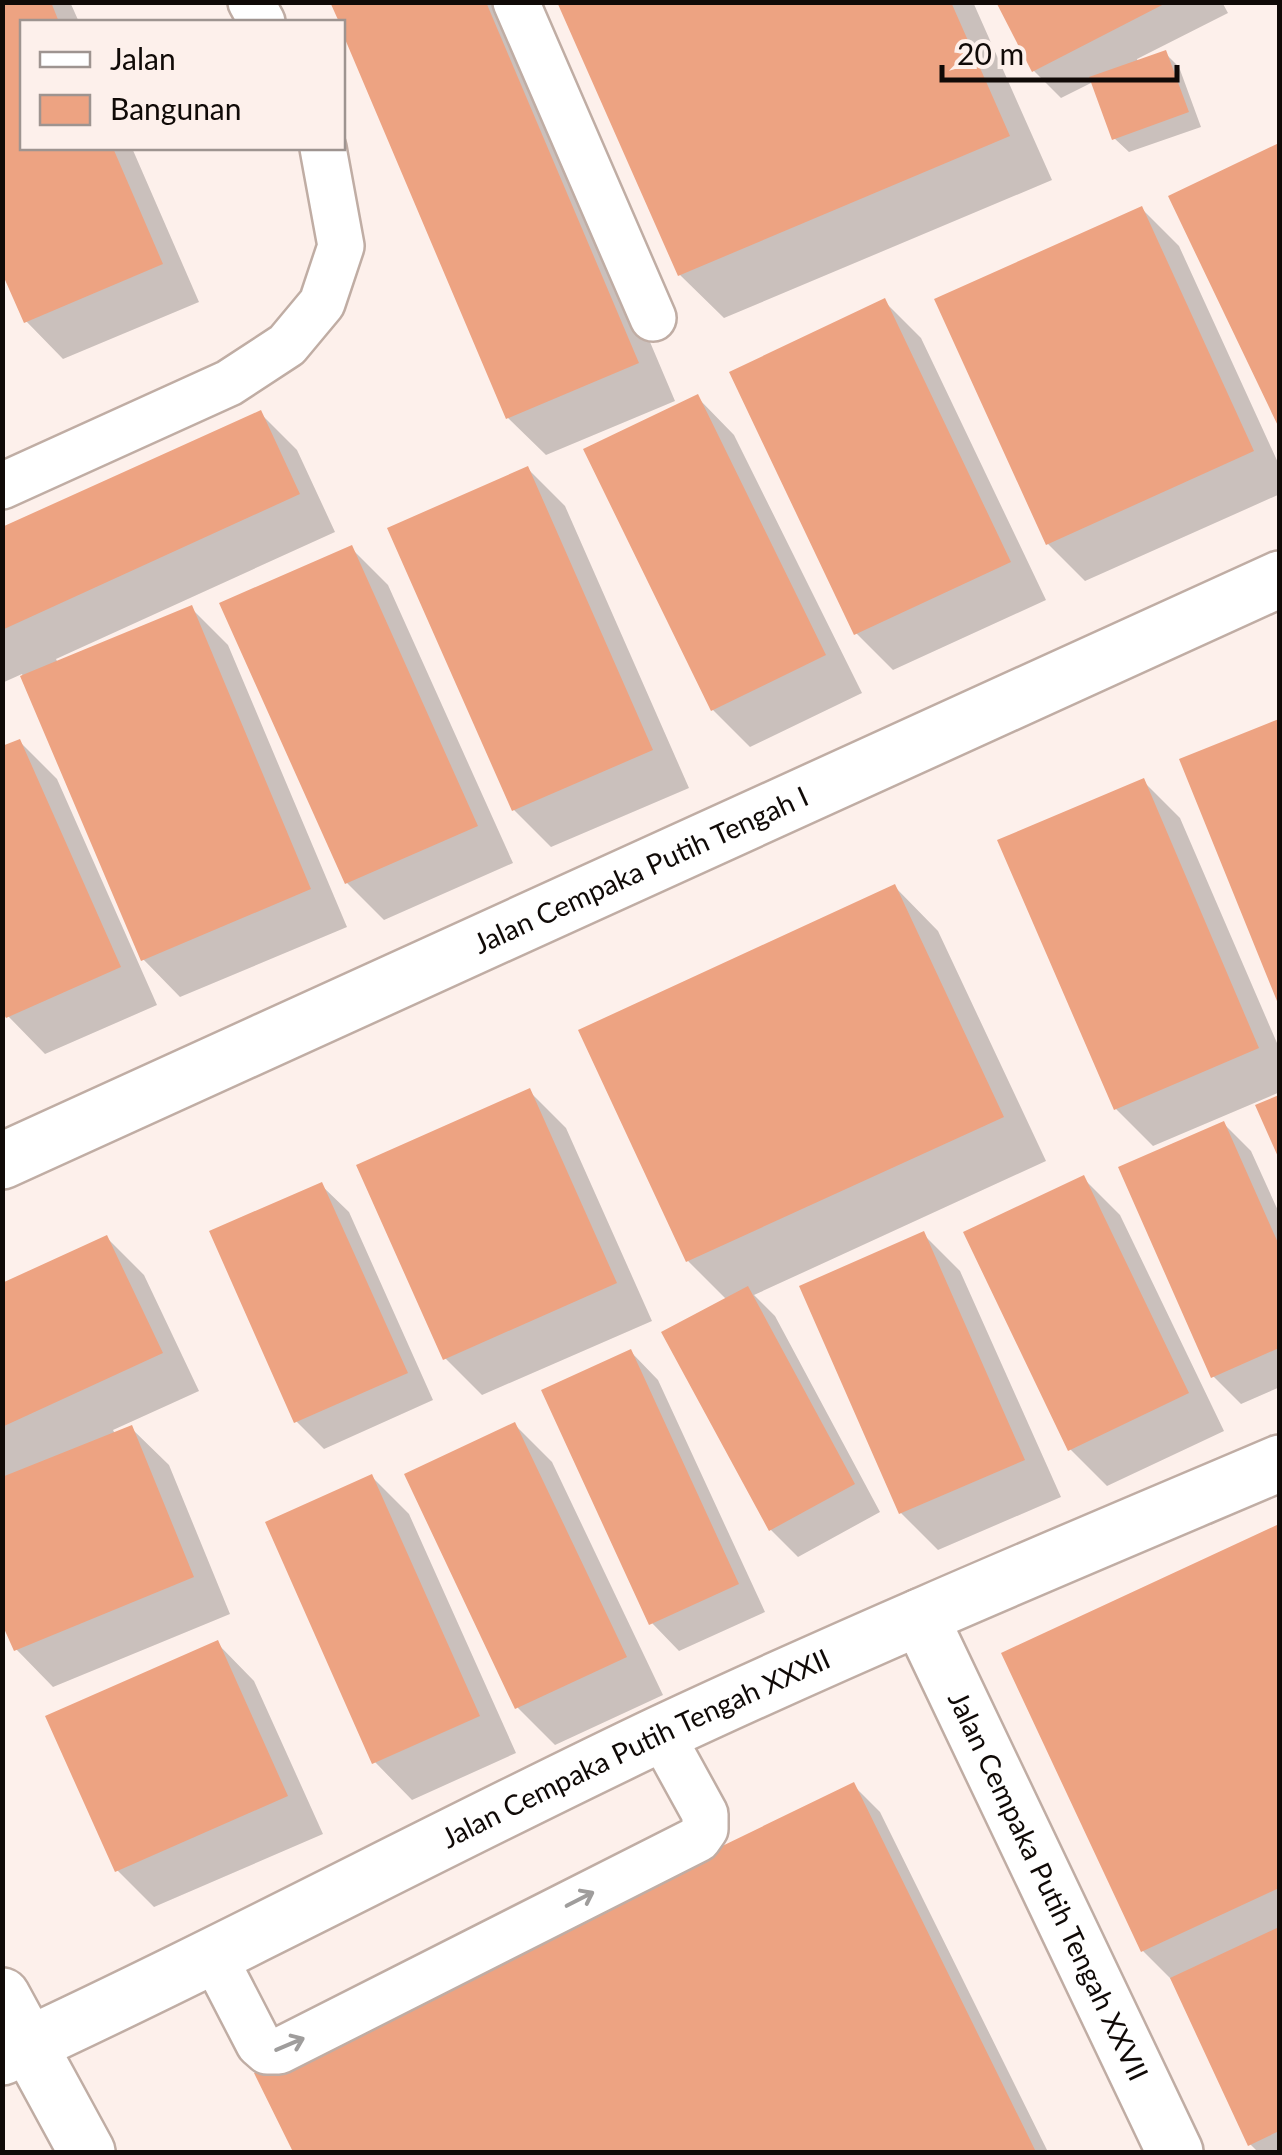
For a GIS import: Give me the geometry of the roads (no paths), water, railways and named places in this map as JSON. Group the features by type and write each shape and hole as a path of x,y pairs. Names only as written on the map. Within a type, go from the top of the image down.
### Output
{"street":[{"name":"Jalan Cempaka Putih Tengah I","path":"2,1160 1280,579"},
{"name":"Jalan Cempaka Putih Tengah XXXII","path":"16,2051 661,1734 920,1617 1280,1463"},
{"name":"Jalan Cempaka Putih Tengah XXVII","path":"920,1617 1175,2152"},
{"path":"2,1996 16,2051 88,2152"}],"lane":[{"path":"516,2 653,318"},
{"path":"2,486 230,382 286,345 322,303 341,246 323,150"},
{"path":"214,1957 259,2044 267,2051 279,2051 698,1839 705,1829 705,1814 661,1734"}]}
